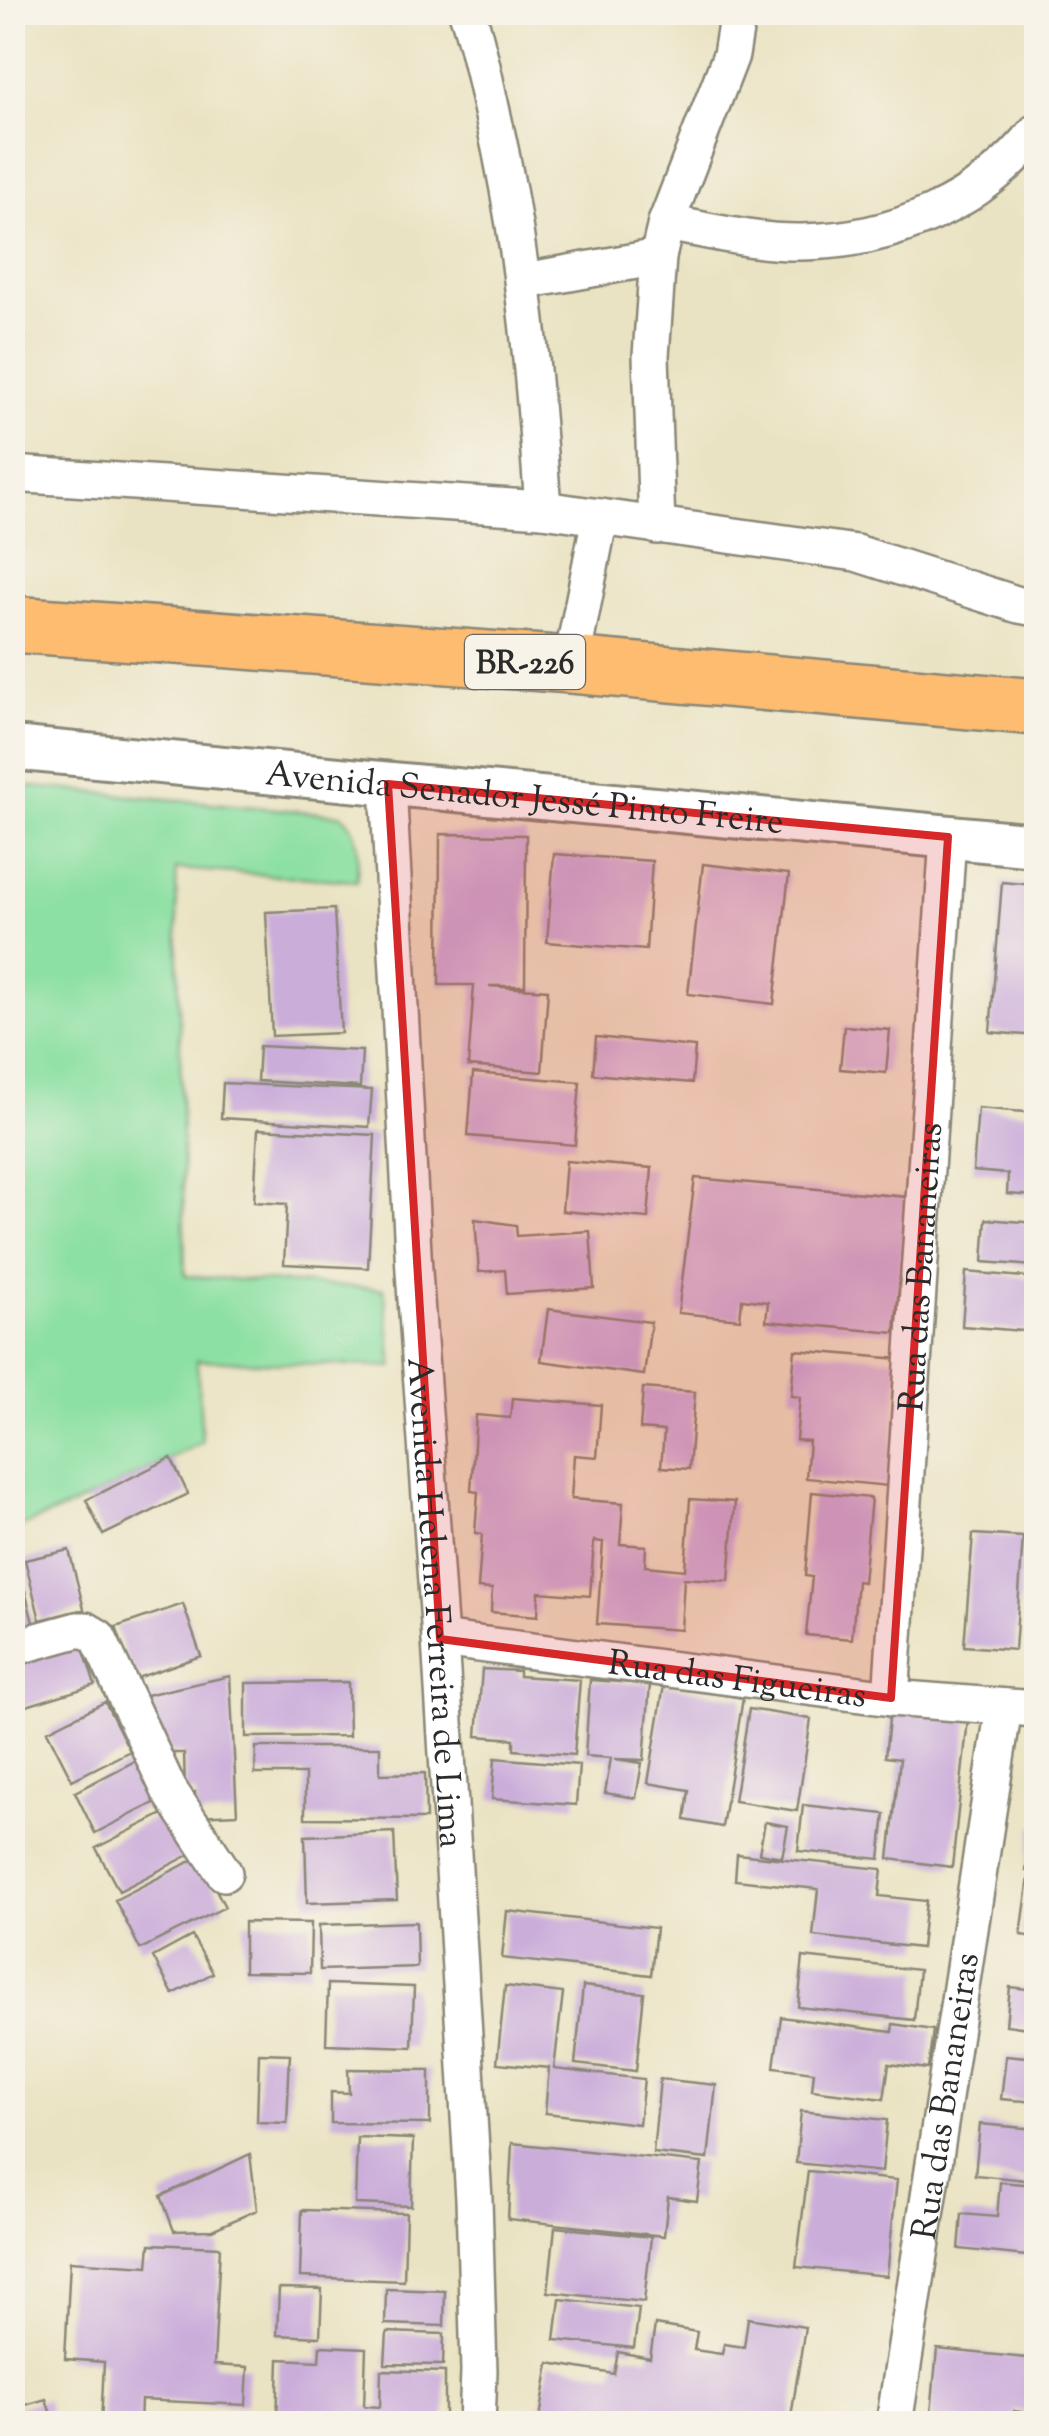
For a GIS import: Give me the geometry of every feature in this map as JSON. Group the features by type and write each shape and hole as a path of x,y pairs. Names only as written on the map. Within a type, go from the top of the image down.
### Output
{"highway":[{"name":"BR-226","path":"12,624 571,665 1036,706"}],"street":[{"path":"467,12 498,140 525,281 543,508"},
{"path":"657,526 651,356 662,240 731,55 738,12"},
{"path":"525,281 662,240 846,240 913,223 990,180 1036,132"},
{"path":"12,474 543,508 856,553 1006,602 1036,608"},
{"path":"571,665 600,517"},
{"name":"Avenida Senador Jessé Pinto Freire","path":"12,748 1036,845"},
{"name":"Avenida Helena Ferreira de Lima","path":"388,784 414,1271 474,2200 479,2371 476,2424"},
{"name":"Rua das Bananeiras","path":"891,1698 948,836"},
{"path":"12,1648 78,1630 98,1637 169,1790 224,1872"},
{"name":"Rua das Figueiras","path":"440,1639 891,1698 1020,1708"},
{"name":"Rua das Bananeiras","path":"894,2424 1020,1708"}],"highlighted area":[{"path":"388,784 948,837 891,1698 440,1639"}],"green space":[{"path":"13,785 342,815 348,822 357,846 357,881 176,869 185,1276 384,1289 393,1367 197,1360 202,1442 86,1500 13,1530"}],"building":[{"path":"440,834 526,835 525,986 489,986 548,990 542,1072 468,1066 474,985 439,985"},
{"path":"554,854 652,861 646,950 547,942"},
{"path":"703,864 789,874 774,1004 688,994"},
{"path":"1002,882 1036,885 1036,1036 990,1032"},
{"path":"334,909 341,1033 272,1036 266,912"},
{"path":"844,1026 890,1030 886,1073 840,1069"},
{"path":"596,1037 695,1047 692,1083 593,1074"},
{"path":"259,1046 362,1051 360,1087 257,1081"},
{"path":"473,1073 580,1082 575,1145 468,1136"},
{"path":"223,1083 372,1090 369,1127 221,1118"},
{"path":"978,1108 1036,1113 1036,1196 1007,1194 1008,1174 973,1171"},
{"path":"258,1129 375,1135 368,1268 284,1264 287,1204 254,1202"},
{"path":"566,1161 652,1168 648,1218 562,1211"},
{"path":"695,1178 907,1197 895,1333 766,1321 768,1302 742,1299 740,1319 678,1313"},
{"path":"475,1219 516,1225 517,1236 590,1231 594,1288 507,1294 505,1270 479,1272"},
{"path":"986,1219 1036,1223 1034,1266 983,1262"},
{"path":"966,1272 1036,1278 1036,1332 962,1326"},
{"path":"548,1309 651,1322 644,1375 541,1361"},
{"path":"795,1350 900,1359 888,1486 806,1478 809,1441 796,1440 800,1397 791,1396"},
{"path":"643,1388 695,1392 689,1469 661,1467 664,1431 640,1429"},
{"path":"512,1398 601,1405 597,1457 574,1455 571,1499 623,1503 620,1544 646,1546 645,1566 685,1570 690,1499 735,1502 729,1581 684,1578 681,1630 597,1624 603,1542 594,1541 590,1596 539,1592 538,1616 491,1612 492,1589 478,1588 482,1534 475,1533 478,1492 471,1491 476,1415 510,1418"},
{"path":"171,1458 188,1494 103,1535 86,1500"},
{"path":"812,1492 871,1498 863,1582 857,1581 852,1639 806,1635 812,1577 805,1576"},
{"path":"973,1534 1023,1537 1015,1650 964,1646"},
{"path":"69,1550 84,1609 40,1620 25,1560"},
{"path":"18,1562 34,1627 12,1633 12,1564"},
{"path":"183,1604 201,1656 134,1679 116,1627"},
{"path":"81,1641 95,1685 17,1709 12,1697 12,1662"},
{"path":"482,1669 580,1680 574,1755 514,1750 514,1739 477,1736"},
{"path":"230,1676 237,1814 196,1816 195,1792 185,1792 184,1753 170,1753 166,1739 156,1742 146,1695"},
{"path":"590,1680 650,1684 644,1760 615,1759 642,1763 636,1798 605,1793 611,1758 585,1756"},
{"path":"348,1682 349,1736 246,1737 246,1683"},
{"path":"664,1685 743,1698 722,1827 685,1820 689,1790 648,1783"},
{"path":"105,1702 130,1751 72,1780 47,1731"},
{"path":"749,1709 811,1719 797,1811 734,1801"},
{"path":"890,1710 968,1719 952,1867 889,1859 900,1759 885,1757"},
{"path":"256,1747 380,1747 380,1774 425,1773 426,1819 305,1818 305,1774 255,1774"},
{"path":"495,1758 579,1765 576,1805 492,1799"},
{"path":"139,1759 160,1800 95,1833 75,1792"},
{"path":"803,1805 885,1814 880,1859 798,1851"},
{"path":"169,1811 191,1854 119,1891 96,1848"},
{"path":"765,1822 788,1826 782,1857 759,1853"},
{"path":"1036,1825 1036,1872 1026,1871"},
{"path":"394,1832 397,1900 307,1903 305,1836"},
{"path":"737,1854 882,1869 879,1896 926,1901 921,1948 813,1936 818,1889 735,1880"},
{"path":"199,1857 225,1907 140,1949 115,1900"},
{"path":"1029,1877 1036,1878 1036,1937 1021,1935"},
{"path":"507,1911 656,1928 651,1975 502,1958"},
{"path":"244,1922 311,1923 310,1973 244,1972"},
{"path":"416,1922 417,1967 320,1970 319,1925"},
{"path":"192,1936 213,1973 173,1994 153,1957"},
{"path":"803,1957 919,1970 914,2020 798,2007"},
{"path":"328,1984 414,1987 412,2047 326,2044"},
{"path":"505,1986 563,1993 554,2069 644,2079 639,2124 545,2113 549,2068 497,2063"},
{"path":"583,1986 644,1993 636,2071 575,2064"},
{"path":"1010,1987 1036,1990 1036,2029 1006,2025"},
{"path":"781,2017 892,2032 893,2024 933,2030 928,2069 889,2064 884,2099 812,2090 814,2072 774,2067"},
{"path":"259,2053 290,2054 287,2123 257,2122"},
{"path":"1006,2055 1036,2058 1036,2102 1001,2099"},
{"path":"348,2069 430,2070 430,2124 331,2123 331,2092 349,2093"},
{"path":"660,2079 716,2085 708,2159 653,2153"},
{"path":"801,2111 887,2120 882,2172 796,2163"},
{"path":"980,2124 1036,2129 1036,2181 975,2175"},
{"path":"357,2137 413,2139 411,2206 355,2204"},
{"path":"512,2143 702,2163 697,2201 668,2197 664,2236 508,2219"},
{"path":"250,2154 257,2210 212,2230 174,2231 161,2196"},
{"path":"808,2171 897,2180 887,2276 796,2267"},
{"path":"1000,2182 1036,2185 1036,2257 959,2249 962,2214 997,2217"},
{"path":"302,2210 406,2213 404,2281 300,2277"},
{"path":"555,2227 651,2237 644,2302 548,2292"},
{"path":"150,2244 220,2247 214,2365 248,2367 246,2405 141,2400 140,2424 101,2424 104,2362 65,2359 70,2261 148,2266"},
{"path":"279,2288 322,2289 320,2337 277,2335"},
{"path":"386,2289 445,2291 444,2326 385,2324"},
{"path":"560,2299 639,2308 634,2348 555,2340"},
{"path":"748,2318 805,2327 790,2424 539,2424 549,2363 614,2374 618,2352 650,2358 655,2325 697,2332 694,2350 722,2354 724,2344 744,2347"},
{"path":"387,2332 444,2334 443,2365 385,2364"},
{"path":"320,2346 366,2348 364,2406 380,2407 381,2370 445,2372 445,2424 277,2424 279,2359 319,2361"},
{"path":"937,2349 1036,2359 1036,2414 1014,2411 1013,2424 930,2424"},
{"path":"46,2399 54,2424 12,2424 12,2409"}]}
